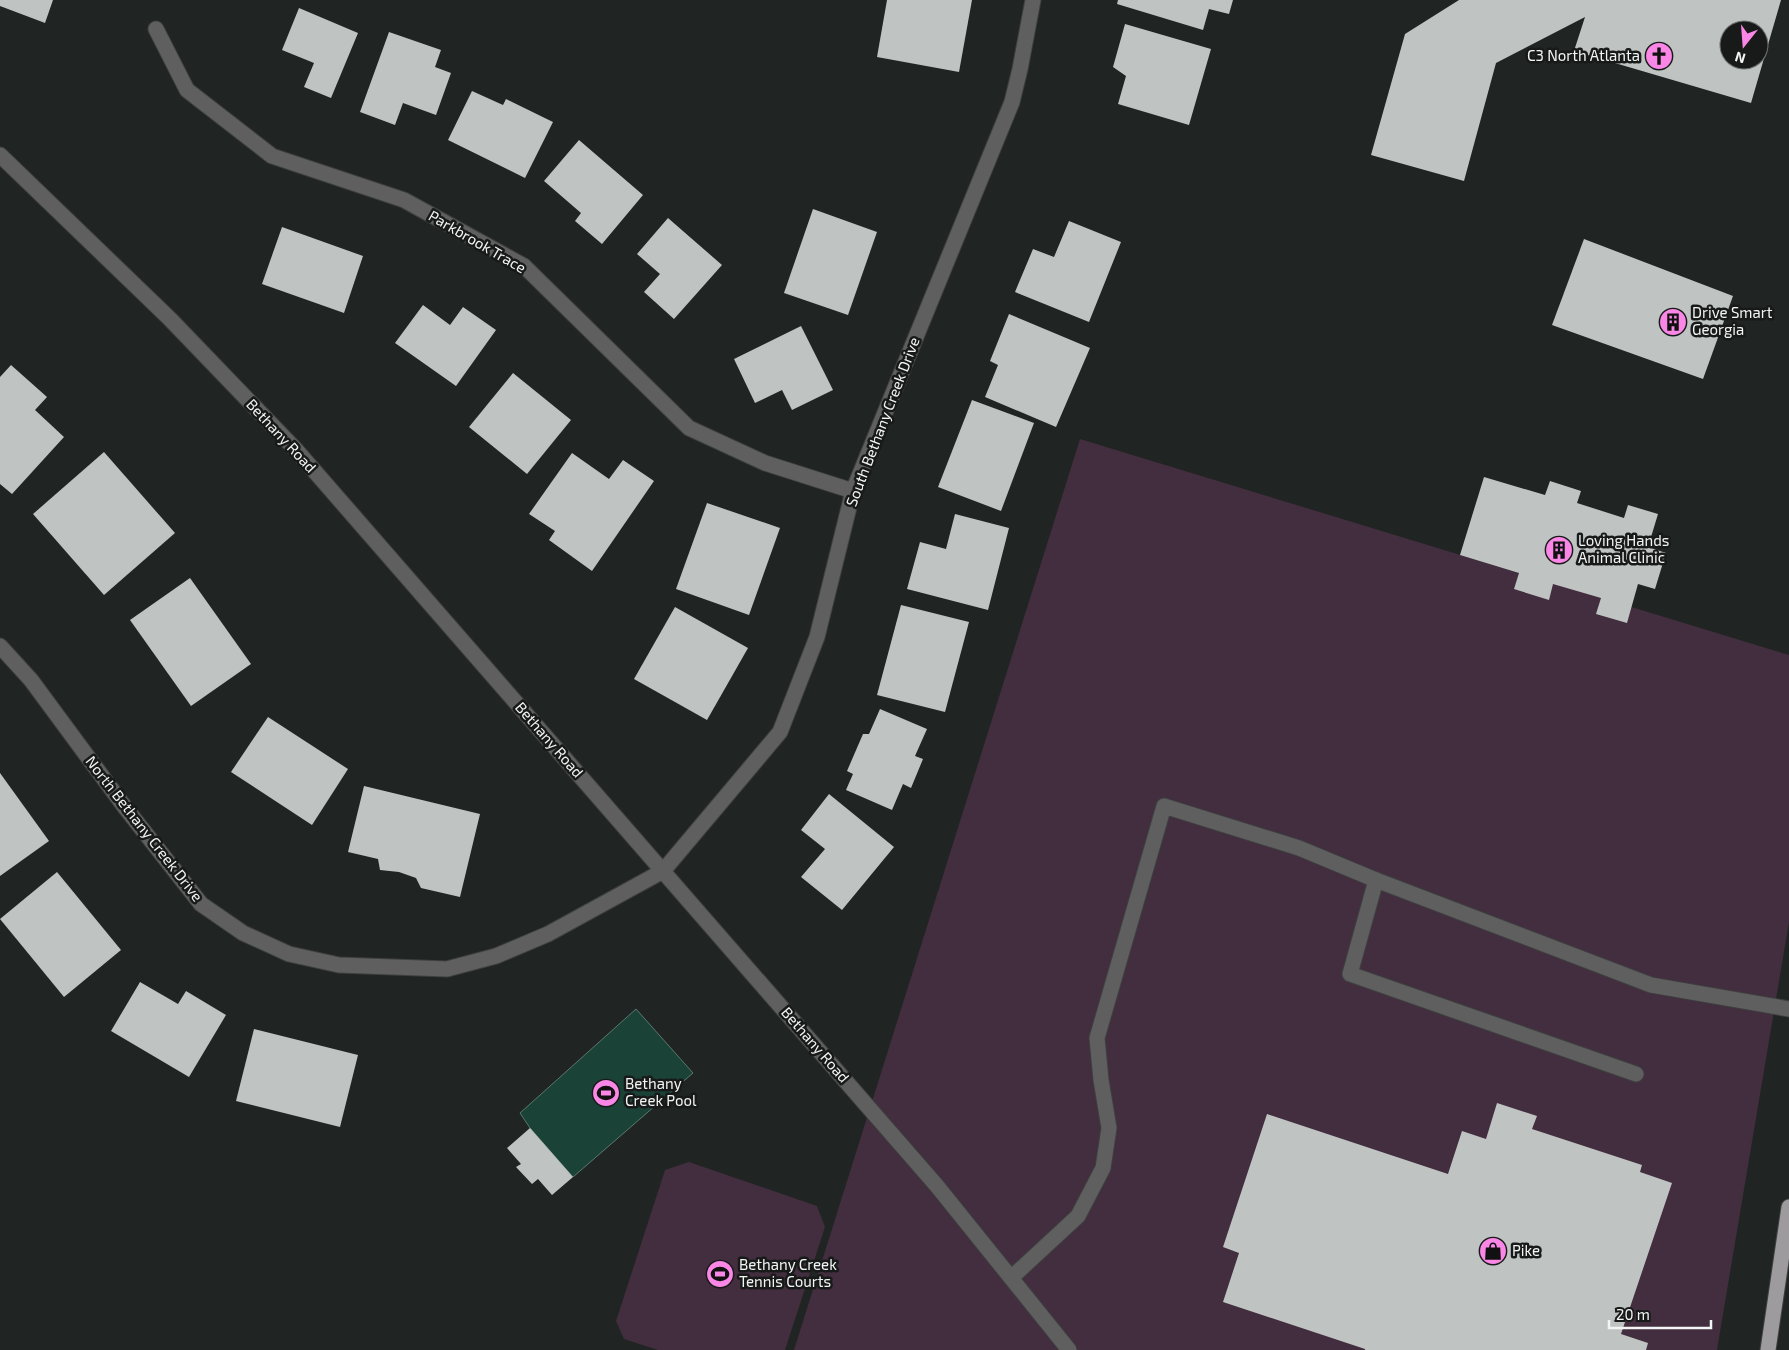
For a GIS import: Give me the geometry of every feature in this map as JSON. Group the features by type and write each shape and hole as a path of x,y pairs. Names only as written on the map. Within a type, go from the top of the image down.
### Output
{"main road":[{"path":"1768,1350 1789,1207"}],"street":[{"name":"South Bethany Creek Drive","path":"663,871 780,732 817,637 853,491 1012,102 1033,0"},
{"name":"Parkbrook Trace","path":"156,29 187,90 272,156 404,200 524,266 689,428 766,463 853,491"},
{"name":"Bethany Road","path":"0,155 170,318 297,451 937,1186 1069,1350"},
{"name":"North Bethany Creek Drive","path":"0,646 31,680 124,806 201,904 242,933 289,954 339,966 447,969 496,956 548,934 663,871"},
{"path":"1011,1278 1078,1216 1104,1168 1109,1128 1096,1038 1164,806 1299,848 1376,880 1650,985 1789,1009"},
{"path":"1376,880 1350,974 1636,1074"}],"shaded area":[{"path":"1080,439 1789,655 1789,922 1717,1350 794,1350"},
{"name":"Bethany Creek Pool","path":"636,1009 693,1073 573,1177 530,1128 520,1113"},
{"name":"Bethany Creek Tennis Courts","path":"689,1162 817,1206 825,1227 785,1350 658,1350 624,1339 616,1321 665,1170"}],"building":[{"path":"0,0 53,0 45,23 0,6"},
{"path":"887,0 972,0 959,72 877,57"},
{"path":"1118,0 1233,0 1229,14 1209,9 1203,30 1117,4"},
{"path":"1459,0 1781,0 1769,41 1769,20 1719,20 1719,70 1761,70 1751,103 1574,51 1585,17 1496,63 1464,181 1371,155 1405,34"},
{"path":"299,8 358,33 331,98 304,87 314,63 282,50"},
{"path":"1125,24 1211,49 1189,125 1118,104 1126,76 1113,67"},
{"path":"389,32 441,50 435,67 451,73 436,115 403,103 395,125 360,112"},
{"path":"472,91 503,105 506,99 553,122 525,178 448,140"},
{"path":"579,140 643,195 602,244 575,221 581,213 544,181"},
{"path":"813,209 877,232 848,315 784,293"},
{"path":"668,218 722,265 674,319 644,292 660,274 637,254"},
{"path":"1069,221 1121,242 1089,322 1015,292 1033,249 1054,257"},
{"path":"282,227 363,256 344,313 262,284"},
{"path":"1584,239 1733,296 1703,379 1552,325"},
{"path":"423,305 450,325 463,307 496,330 456,386 395,343"},
{"path":"1009,314 1090,348 1056,427 985,397 998,365 990,361"},
{"path":"801,326 833,390 792,410 782,390 755,403 734,359"},
{"path":"11,365 47,397 35,410 64,437 12,494 0,484 0,377"},
{"path":"513,373 571,420 527,474 469,427"},
{"path":"972,400 1034,423 1001,511 938,487"},
{"path":"104,452 175,533 104,595 33,514"},
{"path":"572,453 609,479 623,460 654,481 592,571 549,540 555,531 529,514"},
{"name":"Loving Hands Animal Clinic","path":"1484,477 1545,495 1550,481 1581,491 1577,503 1624,518 1628,505 1658,514 1648,547 1666,553 1655,589 1638,584 1627,623 1596,614 1601,598 1553,584 1549,600 1514,589 1519,573 1460,555"},
{"path":"707,503 780,528 749,615 676,589"},
{"path":"955,514 1009,528 988,610 907,589 920,542 946,549"},
{"path":"190,578 251,664 191,706 130,620"},
{"path":"901,605 969,622 945,712 877,695"},
{"path":"675,607 748,648 707,720 634,679"},
{"path":"880,709 927,729 915,756 923,759 911,788 903,784 892,810 846,790 853,774 847,771 863,734 869,734"},
{"path":"268,717 348,769 312,825 231,772"},
{"path":"0,773 49,841 0,876"},
{"path":"364,786 480,814 460,897 421,888 416,878 399,872 380,870 378,859 348,852"},
{"path":"829,794 894,847 842,910 801,877 825,849 801,830"},
{"path":"57,872 121,950 64,997 0,919"},
{"path":"140,982 178,1004 186,991 226,1015 189,1077 111,1031"},
{"path":"254,1029 358,1055 340,1127 236,1101"},
{"path":"1497,1103 1537,1116 1532,1129 1642,1165 1640,1172 1672,1183 1621,1334 1648,1343 1646,1350 1365,1350 1223,1302 1239,1253 1223,1247 1267,1114 1448,1174 1462,1131 1486,1139"},
{"path":"530,1128 573,1177 552,1195 538,1179 532,1184 516,1167 521,1164 507,1148"}],"place":[{"name":"C3 North Atlanta","path":"1659,56"},
{"name":"Drive Smart Georgia","path":"1673,322"},
{"name":"Loving Hands Animal Clinic","path":"1559,550"},
{"name":"Bethany Creek Pool","path":"606,1093"},
{"name":"Pike","path":"1493,1251"},
{"name":"Bethany Creek Tennis Courts","path":"720,1274"}]}
